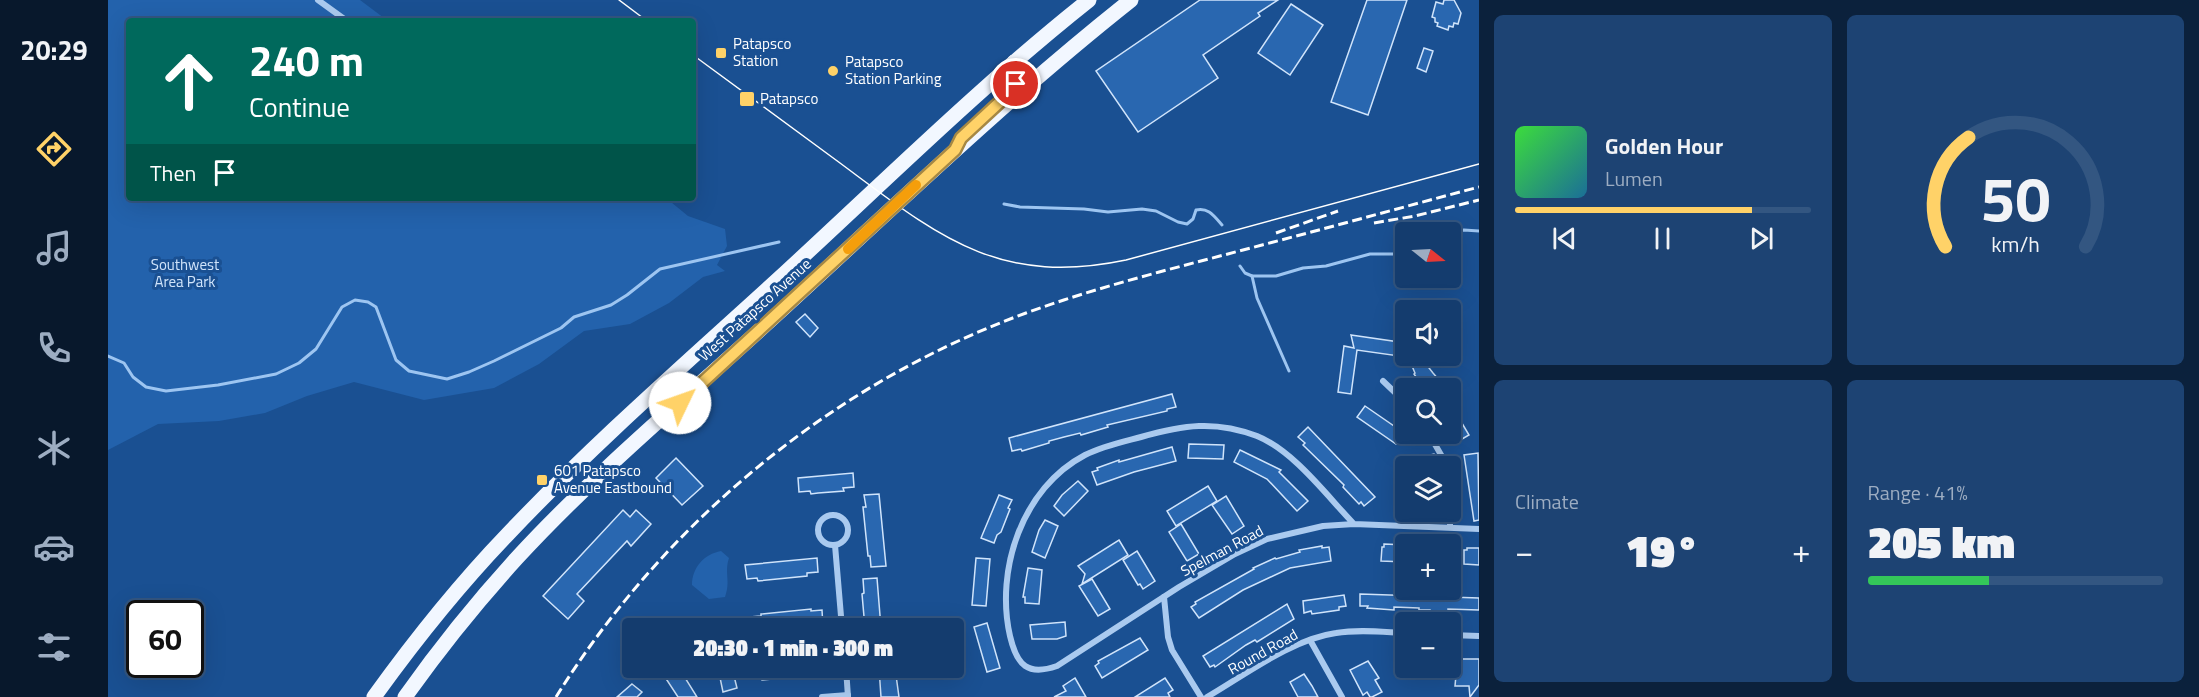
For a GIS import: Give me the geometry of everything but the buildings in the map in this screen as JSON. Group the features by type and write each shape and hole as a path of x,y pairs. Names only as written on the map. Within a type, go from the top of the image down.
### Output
{"main road":[{"name":"West Patapsco Avenue","path":"374,697 408,649 454,593 572,468 1014,62 1089,0"},
{"name":"West Patapsco Avenue","path":"405,697 481,600 517,558 565,510 955,150 1059,58 1131,0"},
{"path":"955,150 961,138 1015,88 1014,62 1034,68 1059,58"}],"street":[{"path":"318,0 343,18"},
{"path":"1383,381 1395,392"},
{"name":"Spelman Road","path":"1354,525 1287,455 1260,437 1242,431 1218,426 1194,425 1173,428 1108,446 1084,455 1062,471 1046,486 1032,505 1019,534 1007,573 1005,594 1011,638 1021,664 1036,671 1058,666 1164,597 1235,554 1267,539 1323,526 1479,528"},
{"path":"836,515 843,518 848,532 845,538 835,545 828,544 819,534 819,526 828,516 836,515"},
{"path":"1450,522 1450,528"},
{"path":"835,545 841,618"},
{"path":"1164,597 1168,637 1172,650 1201,697"},
{"name":"Round Road","path":"1208,697 1291,648 1310,640 1334,633 1355,631 1395,633"},
{"path":"1461,635 1479,636"},
{"path":"1310,640 1342,697"},
{"path":"822,697 848,696 847,678"}],"green space":[{"name":"Southwest Area Park","path":"108,0 360,0 384,18 126,18 126,201 670,201 688,216 725,229 727,246 717,265 725,271 703,277 669,303 630,324 584,331 539,364 494,388 424,400 354,382 307,396 265,413 219,421 158,424 108,450"},
{"path":"721,551 729,558 727,591 725,597 709,599 692,585 694,573 704,559"}],"waterway":[{"path":"1004,204 1108,212 1142,209 1156,211 1187,224 1193,219 1196,210 1200,209 1211,213 1222,225"},
{"path":"1461,230 1479,231"},
{"path":"108,356 124,363 133,377 146,387 166,391 218,385 276,374 299,363 316,349 342,307 355,300 368,302 376,307 396,360 409,371 447,379 494,361 561,328 574,317 611,305 660,269 779,242"},
{"path":"1240,266 1245,273 1252,276 1276,276 1370,254 1395,254"},
{"path":"1252,276 1257,298 1289,371"}],"tram line":[{"path":"619,0 643,18"},
{"path":"696,57 875,189 939,232 971,249 1004,260 1041,266 1081,267 1126,260 1479,164"}],"railway":[{"path":"556,697 600,633 648,573 701,517 759,466 821,420 886,378 955,343 1055,303 1143,276 1479,187"},
{"path":"1374,223 1415,216 1479,200"},
{"path":"1276,233 1338,211"}],"slow traffic":[{"path":"848,249 916,185"}],"place":[{"name":"Patapsco Station","path":"721,53"},
{"name":"Patapsco Station Parking","path":"833,71"},
{"name":"Patapsco","path":"747,99"},
{"name":"601 Patapsco Avenue Eastbound","path":"542,480"}],"route":[{"path":"680,403 955,150 961,138 1015,88 1016,84"}]}
